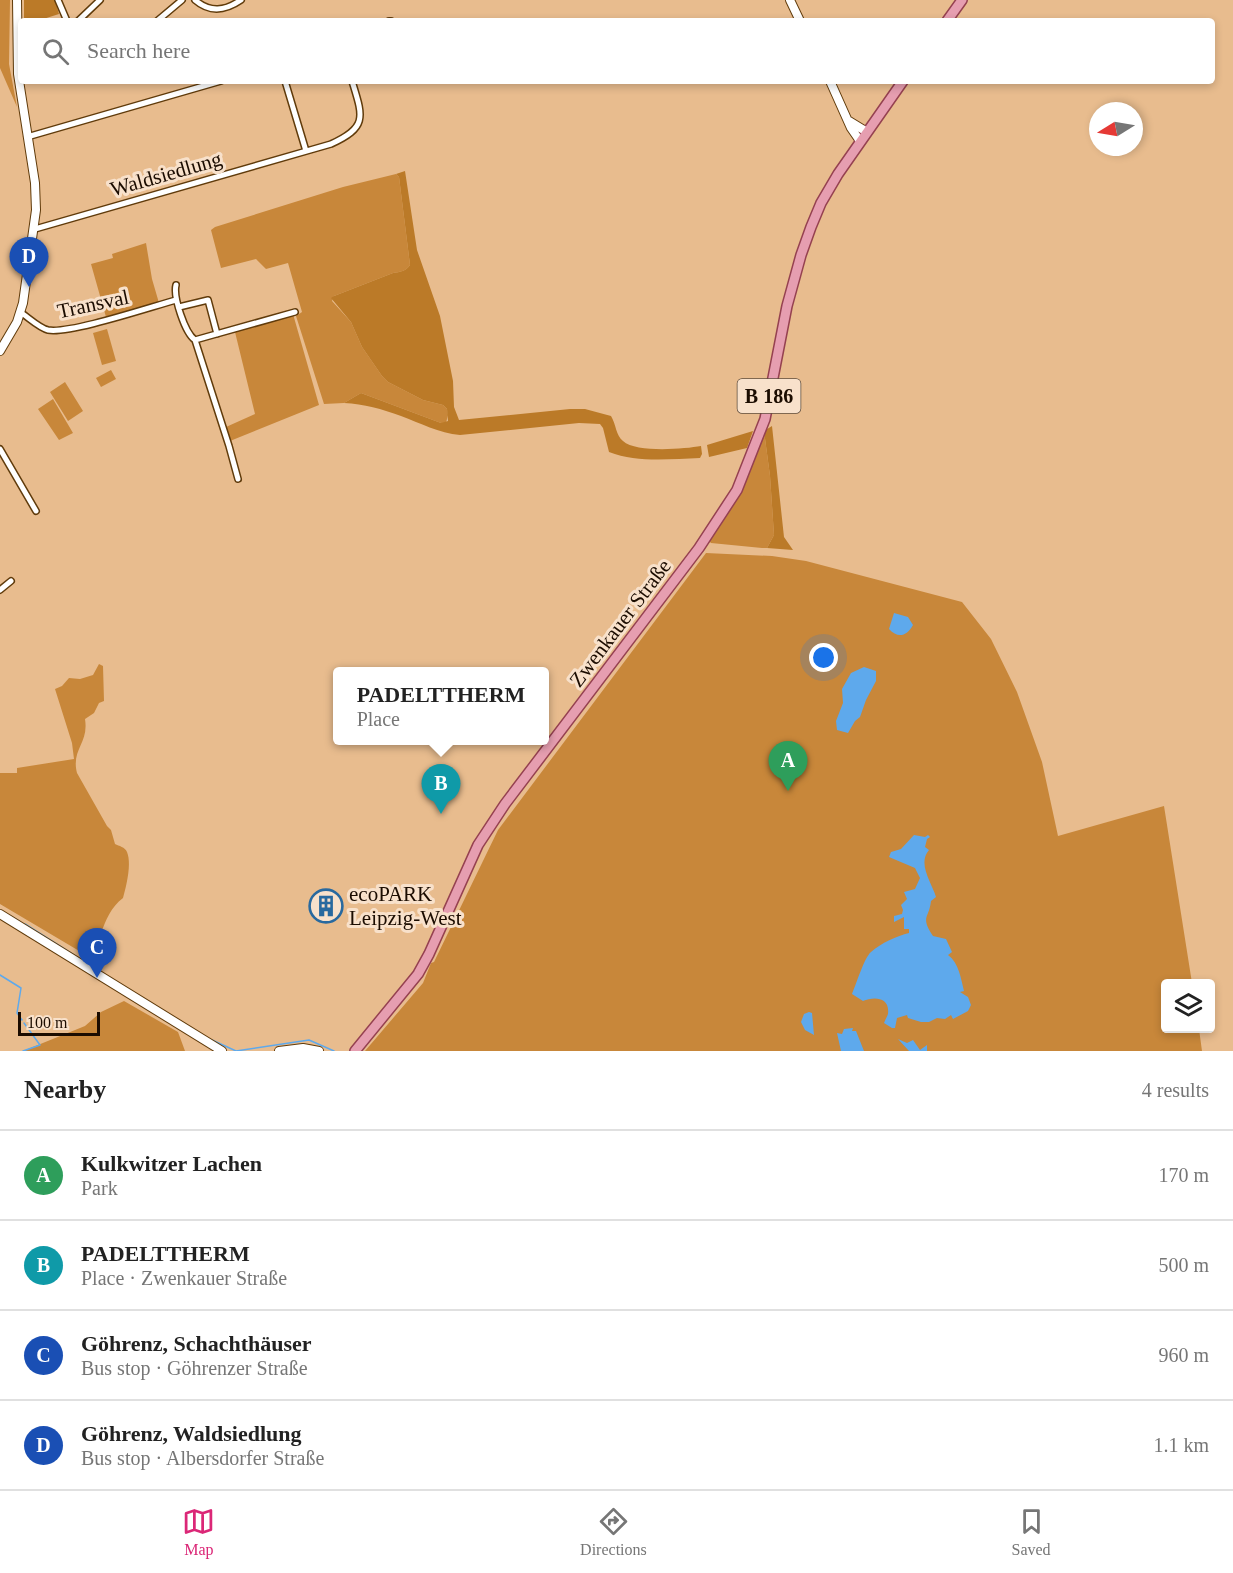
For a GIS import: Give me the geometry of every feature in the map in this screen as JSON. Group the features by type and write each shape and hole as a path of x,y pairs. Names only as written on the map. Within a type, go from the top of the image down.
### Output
{"main road":[{"path":"949,18 962,0"},
{"name":"B 186","path":"860,141 901,84"},
{"name":"Zwenkauer Straße","path":"355,1051 418,974 471,860 505,804 697,551 737,490 765,419 781,334 805,243 821,203 860,141"}],"street":[{"path":"16,0 18,33"},
{"path":"58,0 66,18"},
{"path":"81,18 100,0"},
{"path":"161,18 182,0"},
{"path":"195,0 208,9 216,10 225,9 241,0"},
{"path":"790,0 799,18"},
{"path":"0,351 20,312 35,229 37,202 19,84"},
{"path":"27,137 211,84"},
{"path":"286,84 306,151"},
{"name":"Waldsiedlung","path":"35,229 331,144 351,135 360,117 353,84"},
{"path":"831,84 851,128 860,141"},
{"path":"849,121 867,132"},
{"path":"176,285 176,300 188,333 195,340 238,479"},
{"name":"Transval","path":"20,312 46,330 58,330 78,327 176,300"},
{"path":"179,307 208,300 217,334"},
{"path":"195,340 295,312"},
{"path":"0,449 36,511"},
{"path":"0,590 11,581"},
{"path":"0,914 222,1051"},
{"path":"279,1051 303,1048 319,1051"}],"shaded area":[{"path":"0,0 10,0 9,64 17,107 0,68"},
{"path":"24,0 55,0 59,14 46,18 24,18"},
{"path":"405,171 417,250 440,316 453,381 454,407 459,420 585,409 611,416 619,436 629,445 649,449 701,446 700,458 642,459 609,452 600,424 579,423 460,435 437,430 380,409 344,403 361,393 441,423 448,421 447,409 443,405 423,400 388,382 382,376 362,347 351,322 331,298 403,271 410,265 399,177 396,174"},
{"path":"396,174 399,177 410,265 403,271 334,296 332,301 351,322 362,347 382,376 388,382 423,400 443,405 448,415 446,423 361,393 344,403 324,404 296,316 302,312 288,263 266,269 256,259 221,268 211,230 343,187"},
{"path":"146,243 159,303 106,317 91,264 113,258 112,254"},
{"path":"293,314 319,405 230,441 226,427 255,414 235,332"},
{"path":"107,329 116,361 102,365 93,333"},
{"path":"111,370 116,379 101,387 96,378"},
{"path":"65,382 83,411 68,421 50,392"},
{"path":"53,399 73,433 59,440 38,409"},
{"path":"772,426 784,537 793,550 767,548 774,535 764,431"},
{"path":"753,431 747,448 709,457 707,445"},
{"path":"764,431 774,535 767,548 711,543 709,541 740,488"},
{"path":"706,553 772,556 806,561 962,602 991,639 1017,692 1042,762 1058,836 1164,806 1191,979 1161,979 1161,1033 1200,1033 1202,1051 365,1051 423,983 498,830"},
{"path":"99,664 103,666 104,701 99,703 94,713 85,719 85,735 76,758 77,773 111,830 115,844 127,852 129,869 123,898 112,910 101,933 87,937 86,955 0,904 0,773 17,773 17,768 74,759 72,743 55,689 62,686 69,678 80,679 93,675"},
{"path":"124,1001 178,1032 185,1051 23,1051 85,1026 101,1012"}],"water":[{"path":"894,613 908,617 913,625 905,634 899,635 889,629"},
{"path":"864,667 876,671 876,681 860,717 848,733 837,730 836,721 843,703 842,689 851,673"},
{"path":"914,835 930,837 925,847 929,850 924,861 936,897 931,901 926,918 927,925 933,936 946,939 952,952 948,955 955,962 961,976 964,991 960,992 968,997 971,1005 968,1011 953,1019 951,1015 945,1019 937,1018 929,1022 921,1022 908,1018 907,1015 897,1018 895,1028 892,1028 884,1023 888,1008 884,1001 871,999 863,1001 852,994 868,955 889,940 909,933 909,929 904,929 904,917 894,922 894,916 902,914 901,905 907,899 904,892 915,889 920,878 915,868 889,857 891,852 901,849"},
{"path":"812,1013 814,1035 805,1030 801,1022 804,1014"},
{"path":"853,1028 852,1031 856,1031 864,1051 841,1051 837,1033 842,1034 844,1029"},
{"path":"898,1039 907,1043 913,1040 920,1050 927,1045 927,1051 909,1051"}],"waterway":[{"path":"12,917 19,921"},
{"path":"25,924 74,955"},
{"path":"0,975 21,988 17,1013 22,1020"},
{"path":"23,1051 40,1045 24,1023"},
{"path":"212,1040 236,1051 309,1040 334,1051"}],"place":[{"name":"Göhrenz, Waldsiedlung","path":"29,287"},
{"name":"Kulkwitzer Lachen","path":"788,791"},
{"name":"PADELTTHERM","path":"441,814"},
{"name":"ecoPARK Leipzig-West","path":"326,906"},
{"name":"Göhrenz, Schachthäuser","path":"97,978"}]}
